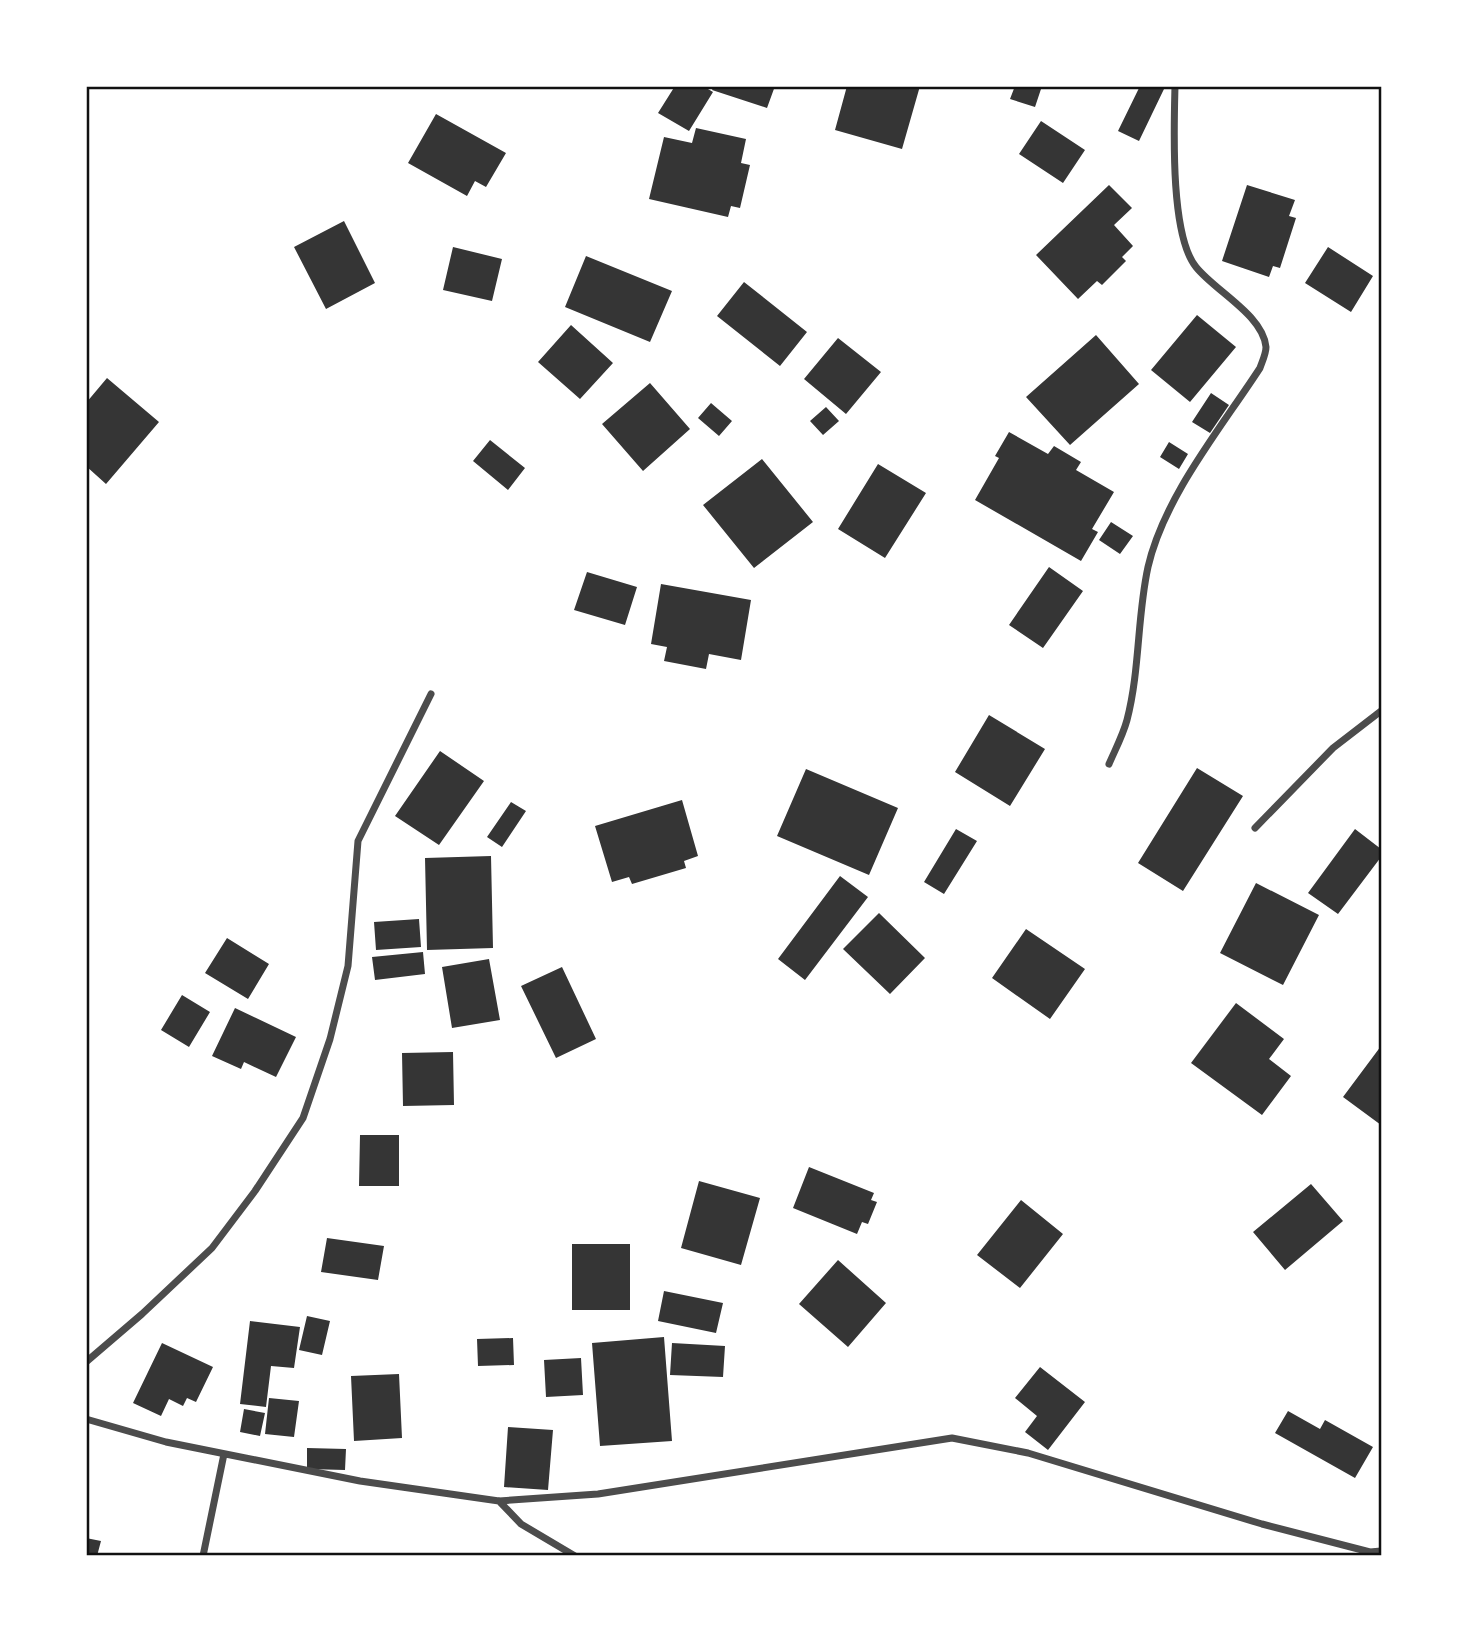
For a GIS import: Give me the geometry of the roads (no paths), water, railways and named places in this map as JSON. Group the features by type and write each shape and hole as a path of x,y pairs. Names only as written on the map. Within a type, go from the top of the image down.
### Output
{"street":[{"path":"1109,764 1127,721 1138,658 1148,568 1159,531 1184,484 1260,368 1266,349 1261,332 1250,316 1194,265 1181,228 1174,161 1174,86"},
{"path":"86,1362 212,1248 255,1191 303,1118 330,1039 348,966 358,841 432,694"},
{"path":"1255,828 1333,748 1381,711"},
{"path":"86,1419 166,1442 223,1454 360,1481 499,1501 598,1494 952,1438 1028,1453 1262,1524 1370,1552 1381,1551"},
{"path":"203,1556 223,1454"},
{"path":"499,1501 521,1524 575,1556"}]}
